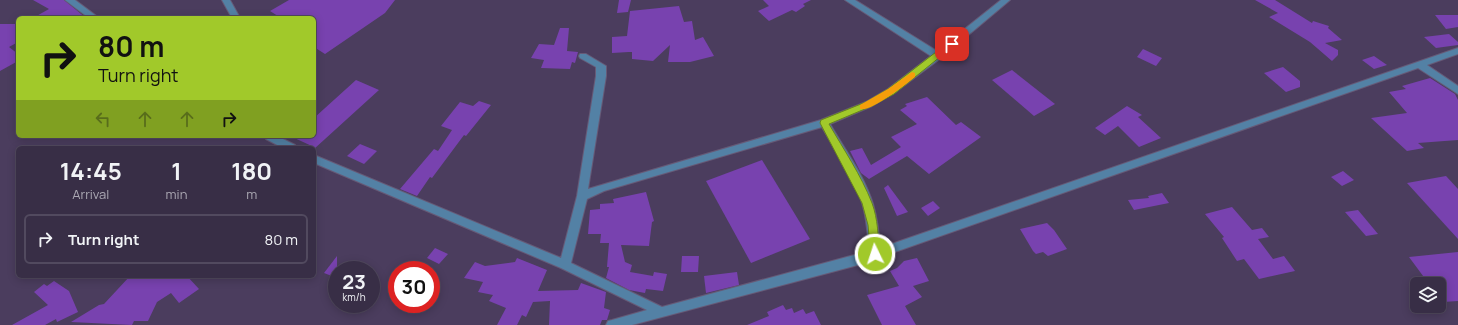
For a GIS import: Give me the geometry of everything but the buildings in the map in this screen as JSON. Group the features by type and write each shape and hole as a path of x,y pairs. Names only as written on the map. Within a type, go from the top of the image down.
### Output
{"street":[{"path":"69,0 92,16"},
{"path":"226,0 235,16"},
{"path":"849,0 938,56"},
{"path":"582,196 617,184 824,123 869,104 891,92 938,56 1006,0"},
{"path":"612,325 660,311 714,299 875,254 1458,51"},
{"path":"565,265 582,196 601,76 601,66 583,56"},
{"path":"1420,64 1458,91"},
{"path":"824,123 858,183 867,203 873,225 875,254"},
{"path":"273,138 288,146"},
{"path":"316,160 565,265 660,311"}],"slow traffic":[{"path":"863,107 891,92 912,75"}],"route":[{"path":"875,254 873,225 867,203 858,183 824,123 869,104 891,92 952,44"}]}
